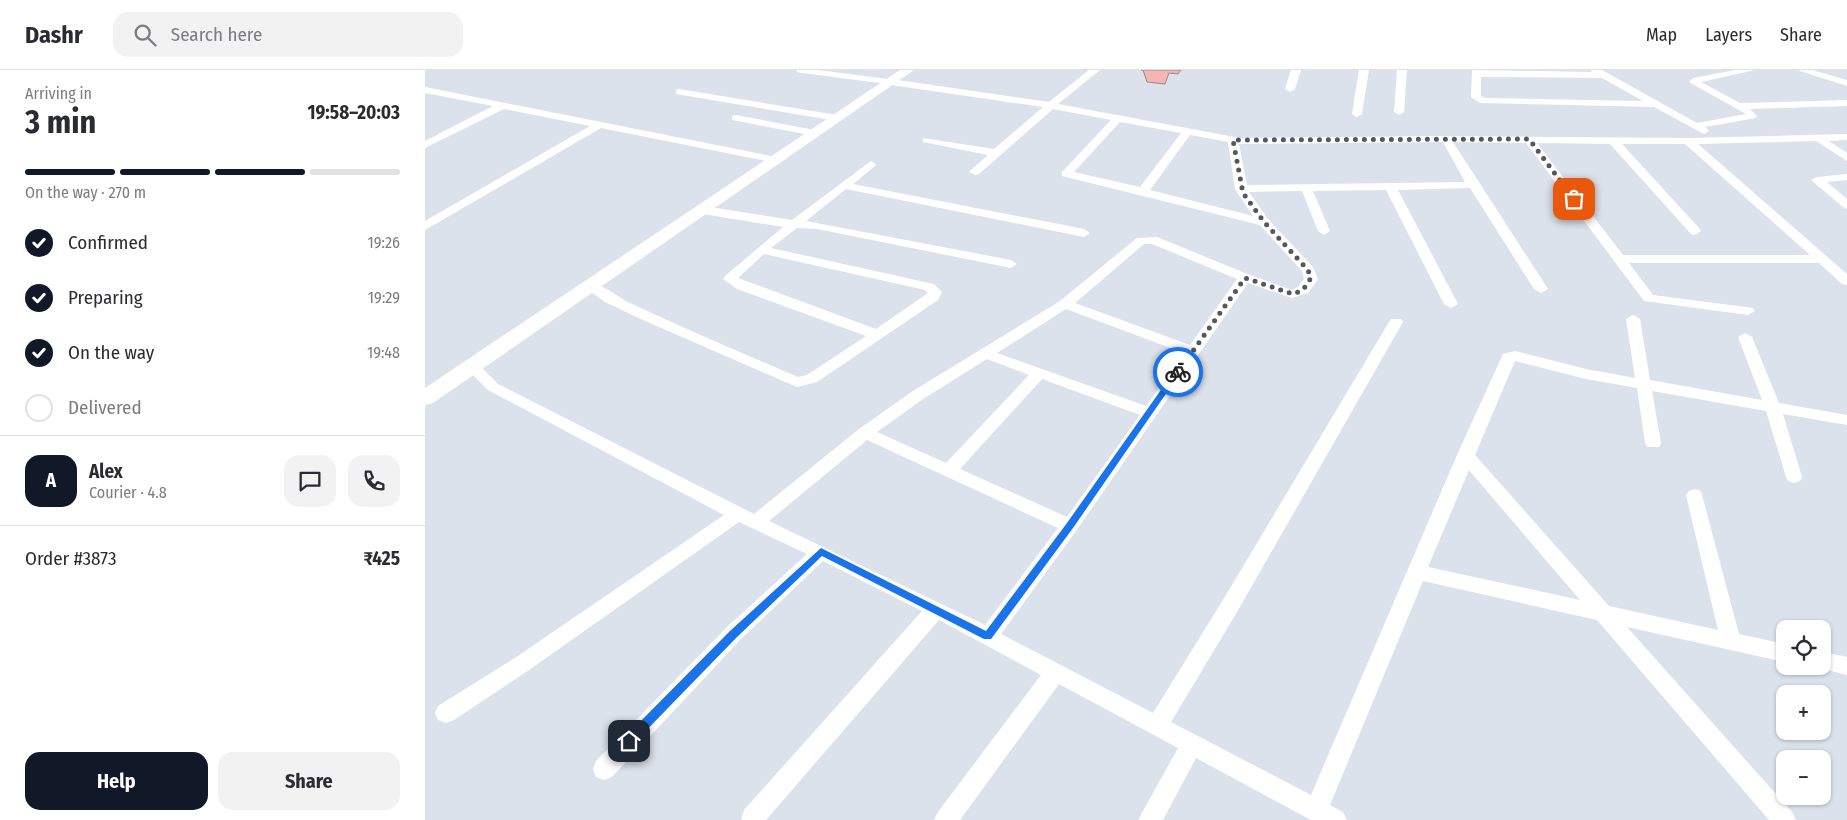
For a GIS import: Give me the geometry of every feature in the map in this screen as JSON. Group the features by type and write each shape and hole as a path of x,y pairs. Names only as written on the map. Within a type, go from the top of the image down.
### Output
{"main road":[{"path":"425,398 777,160 901,73"}],"street":[{"path":"975,172 1050,106 1095,70"},
{"path":"1290,89 1296,70"},
{"path":"1357,114 1364,70"},
{"path":"1399,112 1401,70"},
{"path":"1595,70 1721,140"},
{"path":"1696,126 1752,116 1739,106 1694,81 1750,70"},
{"path":"1802,70 1846,76"},
{"path":"1606,75 1477,72 1476,96 1483,101 1657,104"},
{"path":"901,73 1050,106 1188,130 1233,140 1529,139 1688,141 1847,137"},
{"path":"425,90 777,160"},
{"path":"679,92 837,118"},
{"path":"1739,106 1847,103"},
{"path":"428,142 503,105"},
{"path":"736,118 815,133"},
{"path":"1118,118 1066,174 1143,191 1264,222"},
{"path":"425,226 599,125"},
{"path":"1143,191 1188,130"},
{"path":"1819,138 1847,158"},
{"path":"1446,139 1541,289"},
{"path":"1529,139 1649,298 1748,311"},
{"path":"927,140 997,152"},
{"path":"447,713 747,518 865,433 984,353 1065,304 1145,239 1245,278 1293,294 1303,290 1311,278 1308,270 1264,222 1241,189 1233,140"},
{"path":"1613,140 1695,232"},
{"path":"1688,141 1847,281"},
{"path":"871,164 846,186 761,250 730,279 742,286 878,335"},
{"path":"1847,177 1817,180 1847,205"},
{"path":"1241,189 1473,184"},
{"path":"846,186 1084,233"},
{"path":"1389,186 1451,304"},
{"path":"1306,188 1324,231"},
{"path":"703,210 794,225 817,225 1011,264"},
{"path":"590,286 610,299 648,317 797,382 812,379 933,297 933,289 761,250"},
{"path":"1618,259 1822,259"},
{"path":"988,636 1070,526 1245,278"},
{"path":"1065,304 1192,351"},
{"path":"1633,319 1653,443"},
{"path":"1157,725 1230,606 1396,322"},
{"path":"1745,337 1773,407 1794,477"},
{"path":"984,353 1149,414"},
{"path":"1317,809 1508,357 1515,356 1586,374 1645,385 1847,420"},
{"path":"472,366 493,387 747,518 936,608 1055,673 1335,820"},
{"path":"948,471 1037,374"},
{"path":"865,433 1070,526"},
{"path":"1465,455 1785,820"},
{"path":"1695,495 1731,641"},
{"path":"604,769 686,682 821,552"},
{"path":"1416,572 1776,651"},
{"path":"752,818 936,608"},
{"path":"1831,663 1847,666"},
{"path":"946,820 1055,673"},
{"path":"1150,820 1192,745"}],"lane":[{"path":"799,70 901,73"}],"building":[{"path":"1143,70 1181,70 1178,74 1169,73 1165,84 1147,82"}],"way so far":[{"path":"1178,372 1245,278 1286,294 1293,294 1303,290 1311,278 1308,270 1264,222 1243,193 1233,140 1529,139 1574,199"}],"route":[{"path":"629,741 733,634 821,552 936,608 988,636 1070,526 1178,372"}]}
